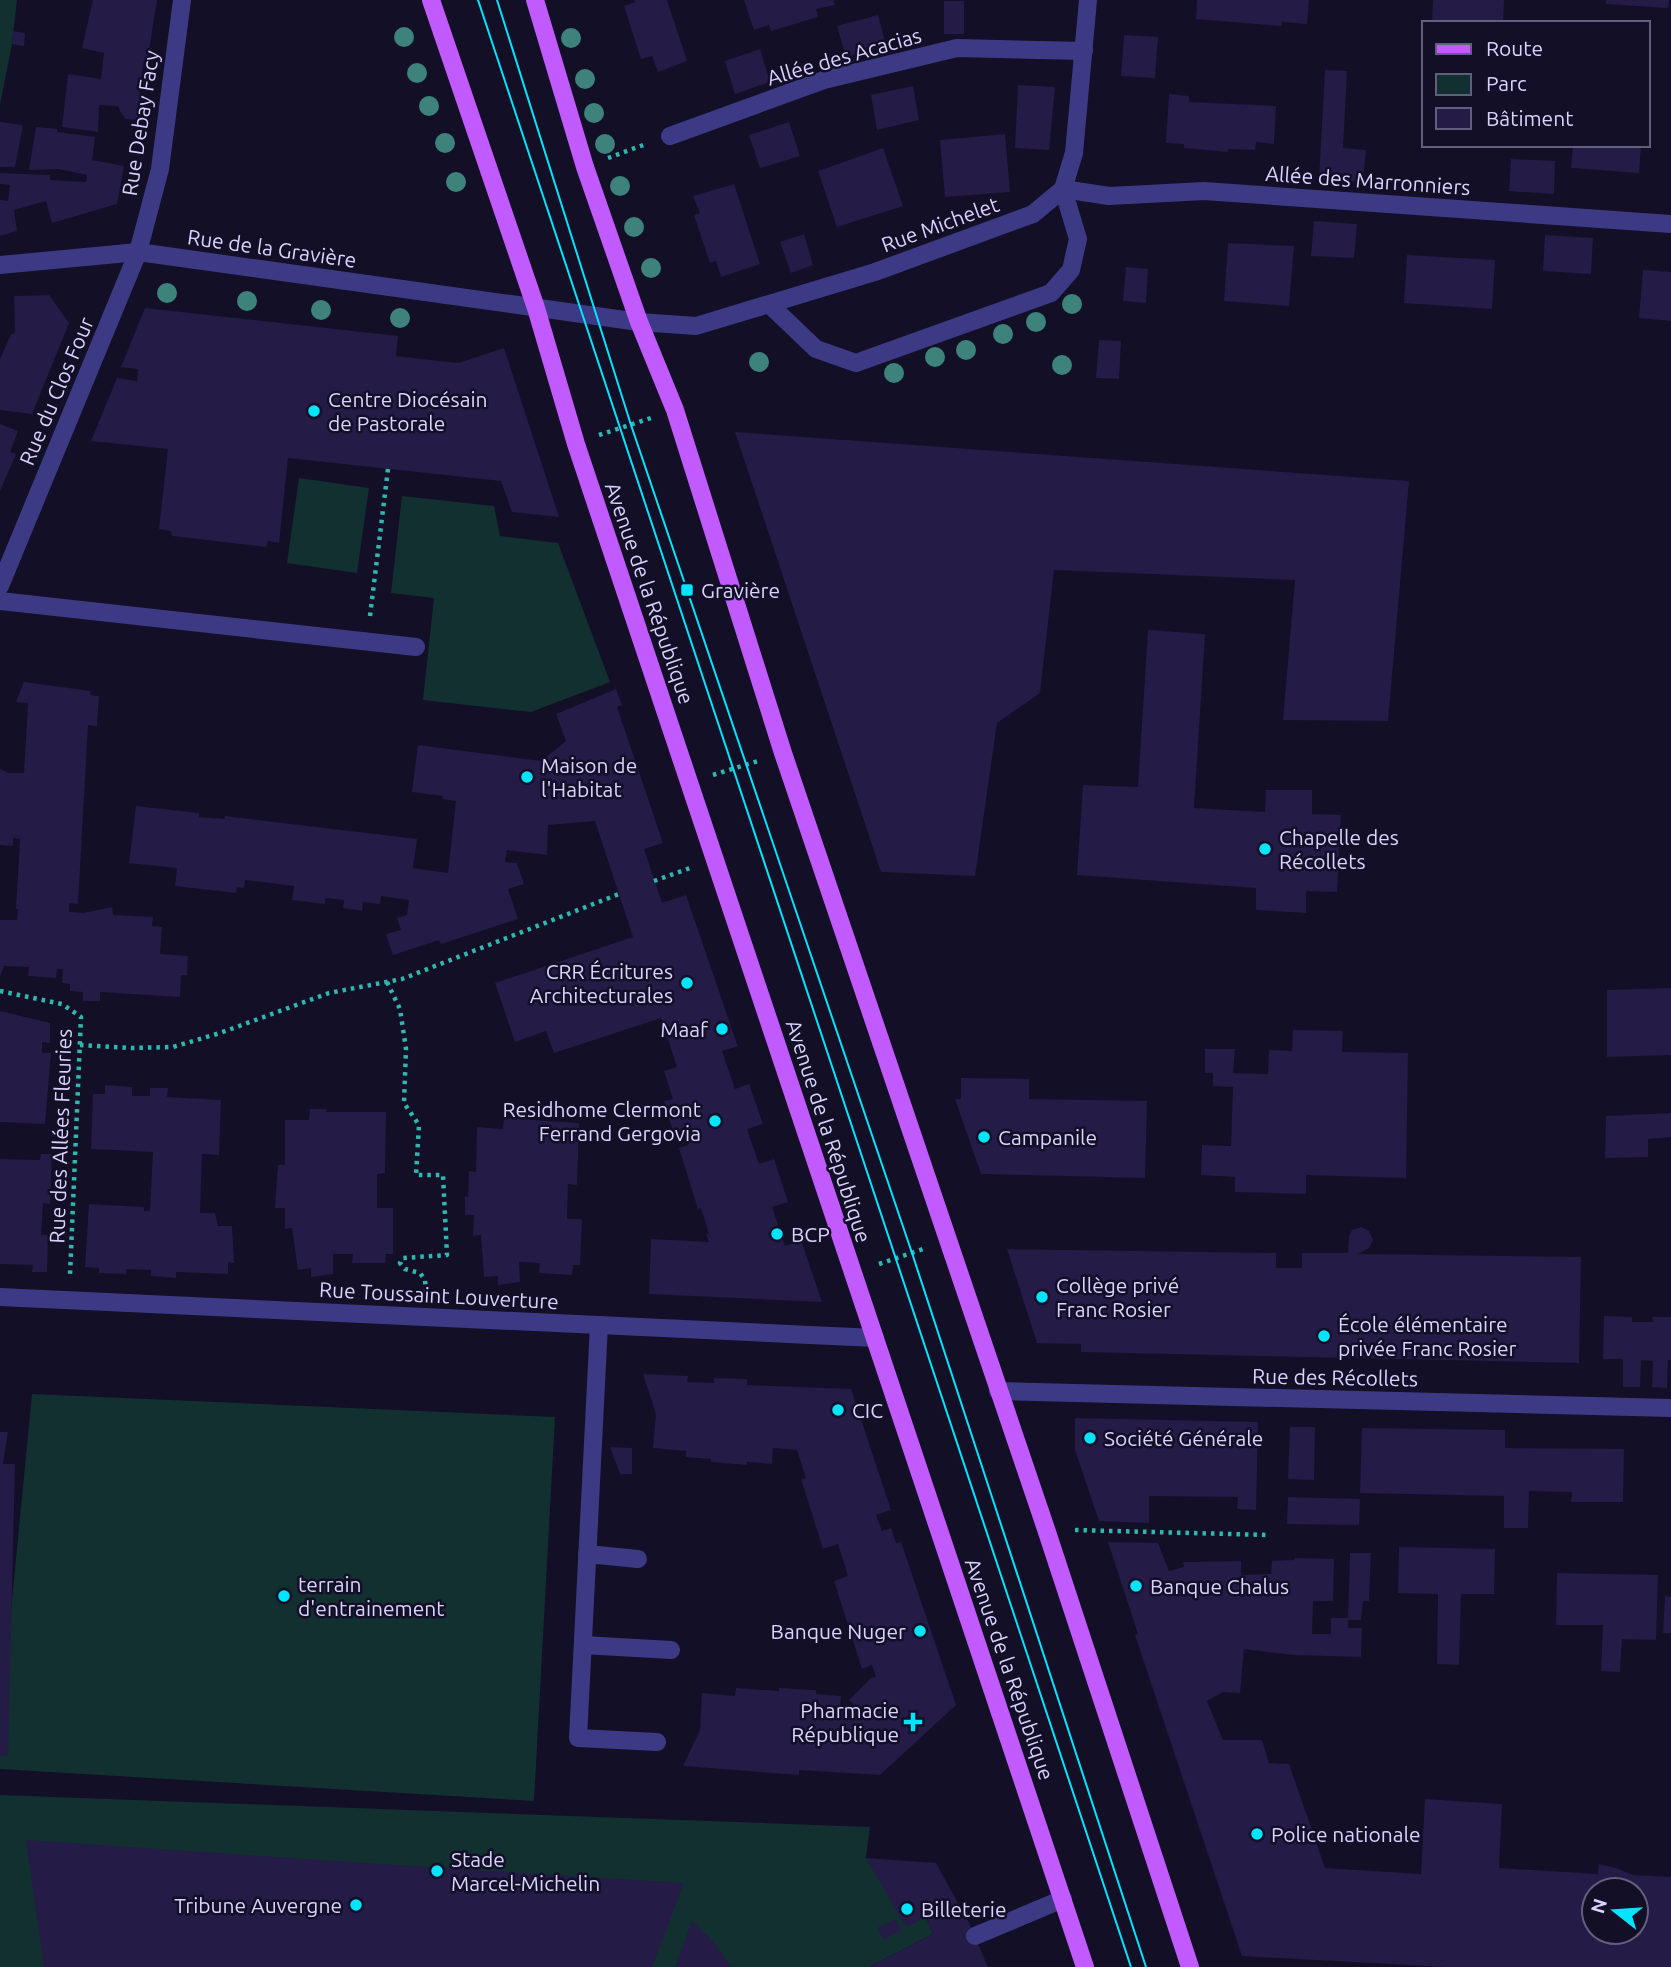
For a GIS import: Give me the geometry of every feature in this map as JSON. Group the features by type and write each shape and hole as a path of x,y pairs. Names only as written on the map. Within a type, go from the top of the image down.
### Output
{"main road":[{"name":"Avenue de la République","path":"431,0 536,307 576,443 1085,1967"},
{"path":"535,0 585,167 639,322 675,410 783,753 1046,1529 1190,1967"}],"street":[{"name":"Rue Debay Facy","path":"138,252 160,169 182,0"},
{"path":"770,305 816,349 856,363 1051,293 1071,270 1078,239 1063,189 1074,153 1088,0"},
{"name":"Allée des Acacias","path":"670,136 824,80 957,48 1084,51"},
{"name":"Allée des Marronniers","path":"1063,189 1109,197 1204,191 1671,224"},
{"name":"Rue Michelet","path":"639,322 696,326 876,272 1033,214 1063,189"},
{"name":"Rue de la Gravière","path":"0,265 138,252 536,307"},
{"name":"Rue du Clos Four","path":"0,586 138,252"},
{"path":"536,307 639,322"},
{"path":"0,601 416,647"},
{"name":"Rue Toussaint Louverture","path":"0,1297 875,1338"},
{"path":"599,1325 578,1738 657,1742"},
{"name":"Rue des Récollets","path":"999,1391 1671,1408"},
{"path":"587,1554 638,1559"},
{"path":"583,1645 671,1650"},
{"path":"975,1936 1063,1899"}],"path":[{"path":"585,167 670,136"},
{"path":"576,443 675,410"},
{"path":"366,641 388,469"},
{"path":"689,783 783,753"},
{"path":"654,881 715,860"},
{"path":"80,1045 173,1047 220,1033 329,993 402,979 619,894"},
{"path":"387,982 400,1009 406,1049 404,1103 419,1125 416,1175 443,1175 447,1255 403,1258 400,1263 405,1269 420,1273 425,1280 426,1295"},
{"name":"Rue des Allées Fleuries","path":"0,991 62,1004 81,1017 69,1300"},
{"path":"852,1273 947,1241"},
{"path":"1046,1529 1268,1535"}],"green space":[{"path":"0,0 17,0 0,105"},
{"path":"299,478 369,488 357,573 287,563"},
{"path":"402,496 494,506 500,536 558,543 610,682 531,712 423,700 434,598 391,593"},
{"path":"32,1394 555,1417 534,1801 0,1769 0,1724"},
{"name":"Stade Marcel-Michelin","path":"0,1795 870,1827 866,1858 883,1884 926,1917 933,1934 869,1967 0,1967"}],"building":[{"path":"93,0 157,0 147,62 144,61 140,85 139,120 126,119 118,106 99,105 98,132 62,127 68,74 101,79 104,53 82,48"},
{"path":"634,0 667,0 687,61 658,72 652,56 641,59 624,6 635,2"},
{"path":"744,0 833,0 835,5 816,9 818,17 771,31 769,25 754,30"},
{"path":"1197,0 1309,0 1307,24 1282,22 1282,26 1196,19"},
{"path":"1433,0 1504,0 1503,21 1432,21"},
{"path":"1606,0 1669,0 1668,8 1606,4"},
{"path":"944,1 964,1 964,34 944,34"},
{"path":"878,15 886,45 846,57 837,26"},
{"path":"13,31 25,33 24,46 12,44"},
{"path":"1124,35 1158,37 1155,78 1121,76"},
{"path":"760,49 770,82 735,94 725,61"},
{"path":"1325,70 1347,71 1343,148 1366,150 1363,182 1319,180"},
{"path":"1018,85 1055,87 1049,150 1015,148"},
{"path":"913,86 919,120 877,130 871,95"},
{"path":"1169,94 1189,96 1189,102 1276,106 1274,144 1256,142 1255,150 1228,149 1228,152 1184,148 1184,144 1166,143"},
{"path":"0,122 23,125 15,167 0,167"},
{"path":"789,122 800,156 760,168 749,135"},
{"path":"36,127 95,137 92,160 124,166 117,204 52,223 46,201 14,210 17,231 0,236 0,200 8,201 10,185 0,184 0,173 50,175 50,180 86,182 87,175 59,169 29,170"},
{"path":"1005,134 1010,192 945,197 940,140"},
{"path":"1573,147 1641,147 1639,173 1571,168"},
{"path":"883,148 903,206 837,227 818,171"},
{"path":"1511,159 1555,161 1554,194 1509,191"},
{"path":"734,184 760,264 721,277 716,261 710,263 694,215 700,213 693,196"},
{"path":"1314,221 1357,224 1354,258 1311,256"},
{"path":"804,234 813,265 791,273 780,242"},
{"path":"1545,235 1593,238 1591,274 1543,271"},
{"path":"1228,243 1294,246 1289,306 1224,301"},
{"path":"1407,255 1495,260 1492,309 1404,303"},
{"path":"1126,267 1148,269 1146,303 1123,301"},
{"path":"1643,270 1671,272 1671,321 1639,318"},
{"path":"49,295 69,323 32,414 0,410 0,359 11,334 15,333 14,296"},
{"name":"Centre Diocésain de Pastorale","path":"145,308 398,336 396,356 430,360 458,363 504,348 559,517 512,512 501,481 288,458 279,543 268,541 266,547 172,536 171,531 159,529 168,449 91,441 117,378 137,381 138,369 121,367"},
{"path":"1099,340 1121,341 1119,379 1096,378"},
{"path":"0,424 18,431 10,452 16,454 0,491"},
{"path":"735,432 1409,481 1388,721 1283,720 1295,580 1054,570 1040,693 997,723 975,876 881,872"},
{"path":"1148,630 1205,634 1194,808 1265,812 1266,790 1312,790 1312,814 1341,815 1337,892 1306,891 1306,913 1256,910 1256,888 1077,875 1083,785 1138,787"},
{"path":"24,682 91,691 90,695 99,696 97,726 88,725 78,904 69,903 69,912 84,913 112,907 113,915 153,917 152,926 162,927 160,954 188,956 187,975 181,975 180,997 100,992 100,1001 83,1001 83,992 70,991 70,984 62,983 63,969 57,969 56,978 28,976 29,967 4,966 0,977 0,920 17,920 20,839 13,838 13,846 0,845 0,769 9,773 24,773 28,703 16,702"},
{"path":"616,689 622,705 617,707 663,843 644,849 662,903 686,895 738,1046 722,1051 735,1089 749,1084 763,1124 747,1129 759,1164 774,1159 788,1202 772,1207 785,1246 801,1240 822,1302 649,1294 651,1239 709,1242 701,1208 698,1209 679,1148 688,1145 685,1134 675,1138 664,1101 673,1099 664,1071 677,1067 661,1018 554,1053 546,1031 515,1042 495,983 633,937 595,821 548,825 547,855 507,850 505,862 517,863 524,884 508,889 518,919 441,944 439,940 393,955 386,934 401,930 397,918 407,915 409,900 381,896 380,904 363,902 362,911 343,908 344,900 325,898 325,904 292,900 294,886 245,880 244,888 237,887 236,893 175,886 177,868 129,863 136,806 199,813 199,817 224,819 225,816 417,839 413,868 448,873 456,801 442,799 443,796 412,792 418,745 541,761 566,741 556,714"},
{"path":"1671,988 1671,1055 1607,1057 1607,990"},
{"path":"0,1011 50,1023 50,1043 42,1042 42,1053 51,1053 45,1124 0,1122"},
{"path":"1293,1030 1343,1031 1342,1052 1408,1053 1406,1178 1306,1175 1306,1194 1235,1192 1235,1177 1201,1175 1202,1145 1231,1146 1233,1087 1213,1086 1213,1073 1205,1073 1205,1049 1235,1049 1233,1073 1268,1074 1269,1050 1292,1051"},
{"path":"961,1078 1029,1079 1029,1099 1147,1101 1145,1178 981,1174 955,1099 961,1099"},
{"path":"105,1085 132,1087 132,1096 150,1096 150,1088 168,1088 167,1097 221,1100 219,1155 202,1154 200,1213 215,1213 218,1226 232,1226 234,1263 228,1262 228,1274 176,1272 176,1278 151,1276 151,1270 126,1269 126,1274 99,1273 99,1268 85,1267 89,1204 144,1207 144,1211 150,1211 153,1152 91,1149 93,1094 105,1094"},
{"path":"310,1109 327,1109 326,1112 386,1112 385,1173 377,1174 377,1208 393,1208 393,1254 386,1254 385,1263 352,1263 353,1254 333,1254 333,1274 311,1277 311,1268 298,1270 292,1228 285,1229 285,1208 275,1208 276,1191 278,1165 285,1165 285,1120 309,1120"},
{"path":"1671,1113 1671,1137 1648,1139 1648,1157 1605,1158 1606,1116"},
{"path":"504,1118 579,1123 577,1185 568,1184 567,1219 582,1219 580,1265 573,1265 572,1275 539,1273 540,1263 519,1262 520,1282 498,1285 498,1276 484,1277 481,1235 473,1236 474,1215 465,1215 465,1196 468,1197 469,1171 476,1172 477,1127 503,1129"},
{"path":"41,1154 52,1154 50,1204 43,1203 41,1235 48,1235 47,1272 32,1272 33,1265 0,1264 0,1159 40,1160"},
{"path":"1361,1227 1369,1231 1373,1240 1369,1248 1358,1254 1581,1257 1579,1363 1081,1352 1081,1344 1037,1343 1007,1249 1276,1253 1276,1268 1302,1268 1302,1253 1348,1253 1352,1230"},
{"path":"1604,1316 1632,1317 1632,1322 1653,1322 1652,1317 1671,1317 1671,1360 1668,1360 1667,1388 1652,1387 1653,1361 1641,1360 1640,1387 1623,1387 1623,1359 1603,1359"},
{"path":"643,1374 688,1376 687,1382 714,1383 714,1378 747,1379 747,1385 851,1389 891,1510 876,1515 882,1531 891,1528 896,1543 901,1542 956,1705 880,1775 799,1770 799,1775 683,1766 700,1730 702,1693 735,1696 736,1688 816,1690 816,1694 841,1696 840,1709 858,1709 849,1700 871,1678 876,1677 872,1665 862,1669 834,1581 848,1576 838,1544 823,1549 801,1479 806,1478 797,1450 773,1448 772,1464 747,1462 747,1465 711,1462 711,1459 686,1457 686,1451 653,1448 656,1414"},
{"path":"1075,1418 1258,1422 1256,1510 1237,1509 1238,1497 1149,1496 1149,1523 1099,1521 1075,1450"},
{"path":"1290,1427 1315,1427 1314,1480 1288,1479"},
{"path":"1362,1428 1505,1430 1505,1448 1624,1449 1623,1502 1571,1502 1572,1492 1529,1491 1528,1528 1504,1528 1504,1496 1360,1493"},
{"path":"0,1432 8,1432 3,1464 15,1464 8,1756 0,1756"},
{"path":"610,1447 632,1448 632,1474 620,1474"},
{"path":"1288,1497 1360,1499 1359,1525 1287,1524"},
{"name":"Police nationale","path":"1108,1542 1158,1543 1169,1571 1184,1567 1183,1562 1241,1561 1241,1575 1271,1574 1272,1561 1295,1558 1334,1559 1333,1601 1313,1601 1312,1634 1331,1634 1331,1618 1348,1618 1350,1553 1371,1553 1369,1601 1363,1601 1361,1620 1348,1620 1348,1628 1362,1628 1361,1657 1293,1655 1244,1649 1240,1693 1223,1692 1207,1701 1223,1740 1262,1740 1269,1763 1289,1764 1325,1868 1421,1874 1425,1799 1502,1804 1499,1868 1598,1874 1599,1864 1633,1875 1671,1877 1671,1967 1444,1967 1242,1956 1135,1635 1138,1634"},
{"path":"1399,1547 1495,1549 1494,1594 1461,1594 1459,1665 1437,1664 1438,1594 1398,1593"},
{"path":"1557,1573 1658,1575 1656,1640 1622,1639 1620,1672 1601,1671 1603,1625 1556,1625"},
{"path":"1665,1596 1671,1597 1671,1633 1663,1633"},
{"name":"Tribune Auvergne","path":"26,1840 684,1883 652,1967 44,1967"},
{"path":"866,1858 936,1863 969,1923 988,1967 869,1967 933,1934 926,1917 906,1927"},
{"path":"896,1919 901,1931 884,1939 877,1928"},
{"path":"692,1921 713,1941 731,1967 675,1967"}],"tram line":[{"path":"478,0 1131,1967"},
{"path":"497,0 631,425 912,1253 1146,1967"}],"place":[{"name":"Centre Diocésain de Pastorale","path":"314,411"},
{"name":"Gravière","path":"687,590"},
{"name":"Maison de l'Habitat","path":"527,777"},
{"name":"Chapelle des Récollets","path":"1265,849"},
{"name":"CRR Écritures Architecturales","path":"687,983"},
{"name":"Maaf","path":"722,1029"},
{"name":"Residhome Clermont Ferrand Gergovia","path":"715,1121"},
{"name":"Campanile","path":"984,1137"},
{"name":"BCP","path":"777,1234"},
{"name":"Collège privé Franc Rosier","path":"1042,1297"},
{"name":"École élémentaire privée Franc Rosier","path":"1324,1336"},
{"name":"CIC","path":"838,1410"},
{"name":"Société Générale","path":"1090,1438"},
{"name":"Banque Chalus","path":"1136,1586"},
{"name":"terrain d'entrainement","path":"284,1596"},
{"name":"Banque Nuger","path":"920,1631"},
{"name":"Pharmacie République","path":"913,1722"},
{"name":"Police nationale","path":"1257,1834"},
{"name":"Stade Marcel-Michelin","path":"437,1871"},
{"name":"Tribune Auvergne","path":"356,1905"},
{"name":"Billeterie","path":"907,1909"}]}
